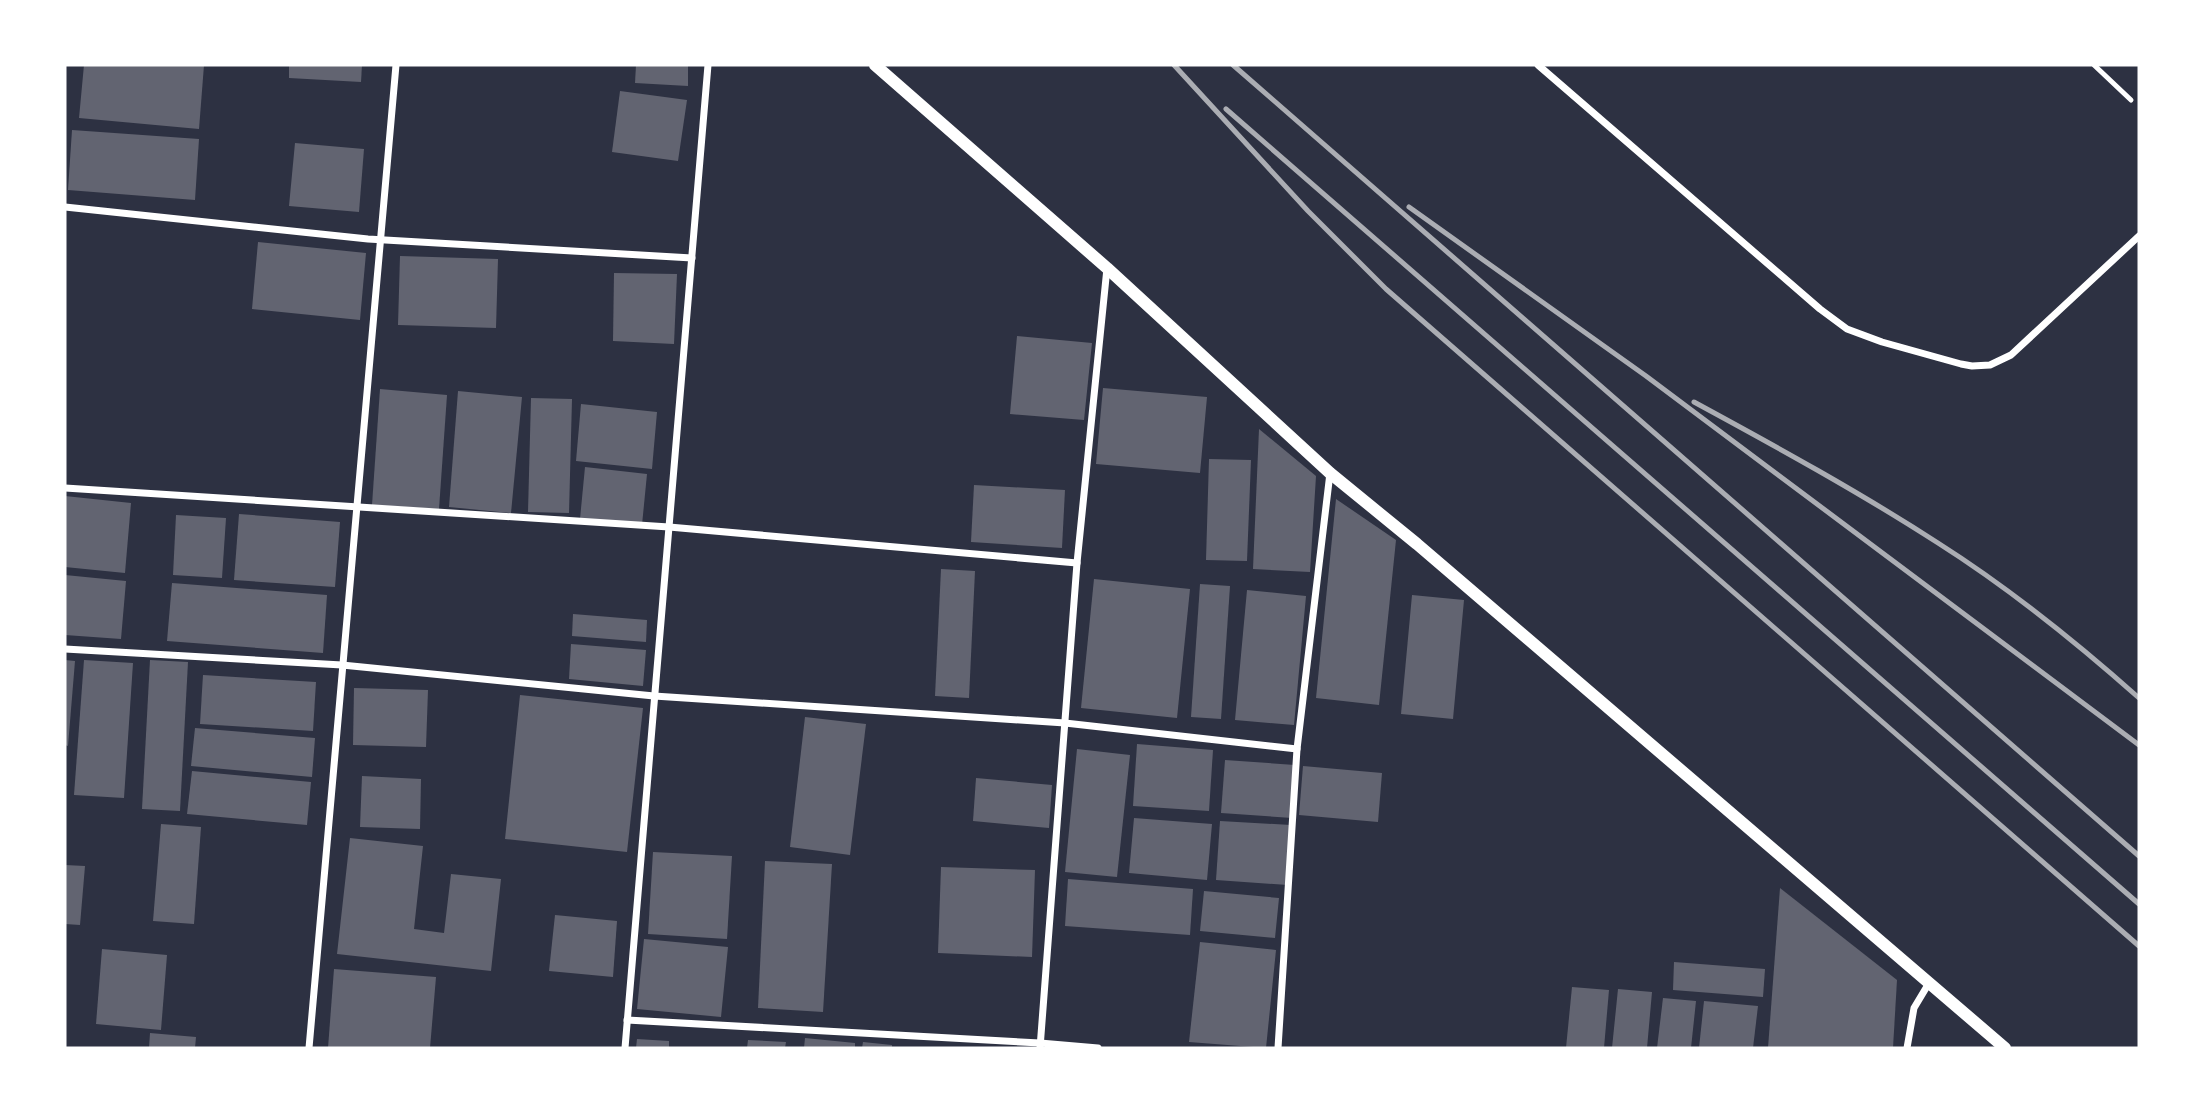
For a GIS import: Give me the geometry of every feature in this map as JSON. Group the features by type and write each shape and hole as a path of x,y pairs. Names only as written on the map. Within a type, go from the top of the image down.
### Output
{"street":[{"path":"309,1048 396,65"},
{"path":"625,1048 708,65"},
{"path":"875,65 1107,268 1330,473 2005,1048"},
{"path":"1538,65 1821,309 1847,329 1882,342 1972,366 1990,365 2000,361 2011,355 2139,236"},
{"path":"65,207 380,240 692,258"},
{"path":"1040,1046 1077,563 1107,268"},
{"path":"1278,1048 1297,749 1330,473"},
{"path":"65,488 669,527 1077,563"},
{"path":"65,649 342,665 654,696 1065,723 1297,749"},
{"path":"1907,1048 1914,1008 1929,983"},
{"path":"628,1020 1098,1048"}],"lane":[{"path":"2094,65 2132,100"}],"building":[{"path":"84,65 204,65 199,129 79,118"},
{"path":"289,65 362,65 361,82 289,78"},
{"path":"636,65 688,65 688,86 635,83"},
{"path":"620,91 687,100 678,161 612,152"},
{"path":"72,130 199,139 195,200 68,190"},
{"path":"295,143 364,149 359,212 289,206"},
{"path":"258,242 366,253 360,320 252,309"},
{"path":"400,256 498,259 496,328 398,325"},
{"path":"614,273 677,274 674,344 613,341"},
{"path":"1017,336 1092,343 1084,420 1010,414"},
{"path":"1103,388 1207,397 1200,473 1096,464"},
{"path":"380,389 447,395 439,509 372,505"},
{"path":"458,391 522,397 511,513 449,507"},
{"path":"531,398 572,399 569,513 528,512"},
{"path":"581,404 657,412 652,469 576,461"},
{"path":"1259,429 1316,476 1310,572 1253,569"},
{"path":"1209,459 1251,460 1247,561 1206,560"},
{"path":"585,467 647,474 642,525 580,519"},
{"path":"974,485 1065,490 1062,548 971,542"},
{"path":"65,496 131,503 125,573 65,567"},
{"path":"1336,499 1396,540 1379,705 1316,698"},
{"path":"239,514 340,522 335,587 234,580"},
{"path":"176,515 226,518 222,578 173,575"},
{"path":"941,569 975,571 969,698 935,696"},
{"path":"65,575 126,581 121,639 65,635"},
{"path":"1094,579 1190,589 1177,718 1081,708"},
{"path":"172,583 327,595 323,653 167,641"},
{"path":"1200,584 1230,586 1221,719 1191,717"},
{"path":"1247,590 1306,596 1294,725 1235,720"},
{"path":"1412,595 1464,600 1453,719 1401,714"},
{"path":"573,614 647,620 646,642 572,636"},
{"path":"571,644 646,650 643,686 569,679"},
{"path":"65,660 75,661 68,746 65,745"},
{"path":"84,660 133,663 124,798 74,795"},
{"path":"150,660 188,662 180,811 142,809"},
{"path":"203,675 316,682 313,731 200,724"},
{"path":"354,688 428,690 426,747 353,745"},
{"path":"520,695 643,708 627,852 505,839"},
{"path":"805,717 866,724 850,855 790,847"},
{"path":"195,728 315,738 312,777 191,766"},
{"path":"1137,744 1213,750 1209,811 1133,806"},
{"path":"1077,749 1130,755 1117,877 1065,872"},
{"path":"1225,760 1295,765 1292,818 1221,813"},
{"path":"1303,766 1382,773 1378,822 1299,815"},
{"path":"192,771 311,782 307,825 187,814"},
{"path":"362,776 421,779 420,829 360,827"},
{"path":"976,778 1052,785 1049,828 973,821"},
{"path":"1134,818 1212,824 1207,880 1129,873"},
{"path":"1220,821 1291,825 1288,885 1216,880"},
{"path":"161,824 201,827 194,924 153,921"},
{"path":"350,838 423,846 414,929 444,933 451,874 501,879 491,971 337,954"},
{"path":"653,852 732,856 727,939 648,934"},
{"path":"765,861 832,864 823,1012 758,1008"},
{"path":"65,865 85,866 80,925 65,924"},
{"path":"941,867 1035,870 1032,957 938,953"},
{"path":"1068,879 1193,889 1190,935 1065,926"},
{"path":"1780,888 1897,980 1893,1048 1768,1048"},
{"path":"1204,891 1279,898 1275,938 1200,931"},
{"path":"555,915 617,921 613,977 549,971"},
{"path":"644,939 728,947 721,1017 637,1009"},
{"path":"1200,942 1276,950 1266,1048 1189,1042"},
{"path":"102,949 167,955 161,1030 96,1024"},
{"path":"1674,962 1765,969 1763,997 1673,990"},
{"path":"334,969 436,977 430,1048 328,1048"},
{"path":"1572,987 1609,990 1604,1048 1566,1048"},
{"path":"1618,989 1652,992 1647,1048 1612,1048"},
{"path":"1663,998 1696,1001 1691,1048 1657,1048"},
{"path":"1704,1001 1758,1006 1753,1048 1699,1048"},
{"path":"150,1033 196,1037 195,1048 149,1048"},
{"path":"805,1038 855,1043 855,1048 804,1048"},
{"path":"637,1039 669,1041 669,1048 636,1048"},
{"path":"748,1040 786,1042 785,1048 747,1048"},
{"path":"863,1042 892,1045 892,1048 862,1048"}],"railway":[{"path":"1174,65 1308,211 1386,289 2139,946"},
{"path":"1233,65 2139,856"},
{"path":"1226,109 2139,904"},
{"path":"1409,207 1646,376 2139,745"},
{"path":"1694,402 1848,488 1964,560 2041,616 2139,698"}]}
